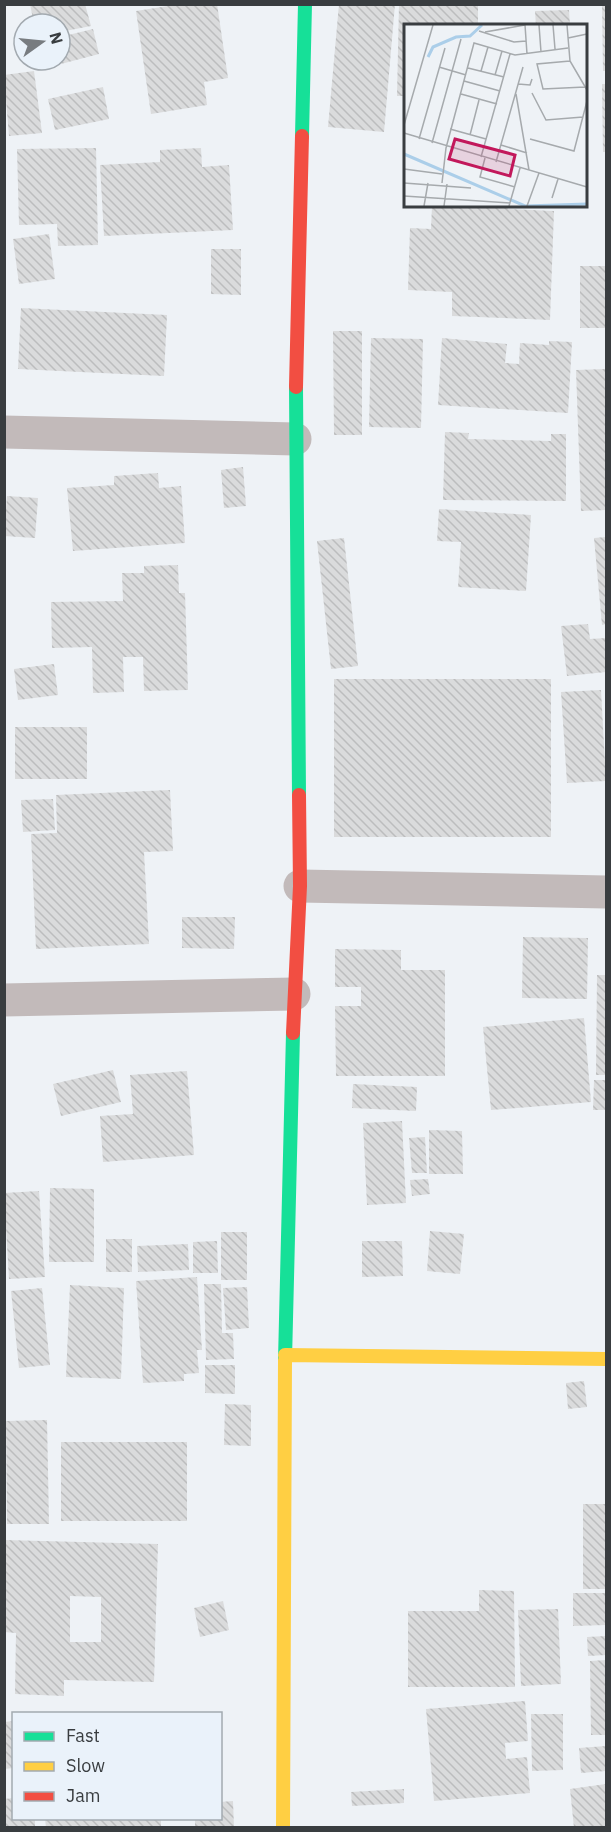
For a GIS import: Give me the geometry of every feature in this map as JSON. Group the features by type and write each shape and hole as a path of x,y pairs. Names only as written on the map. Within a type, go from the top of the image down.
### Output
{"street":[{"path":"283,1827 285,1355 294,994 300,886 295,439 305,4"},
{"path":"4,432 295,439"},
{"path":"300,886 606,892"},
{"path":"4,1000 294,994"},
{"path":"285,1355 606,1359"}],"building":[{"path":"30,4 85,4 91,26 72,30 72,12 32,12"},
{"path":"181,4 217,4 228,78 204,82 207,105 151,114 136,11"},
{"path":"339,4 395,4 384,132 328,127"},
{"path":"399,4 478,4 478,24 404,24 404,96 397,96"},
{"path":"602,5 606,5 606,71 603,71"},
{"path":"569,10 570,24 536,24 535,11"},
{"path":"93,29 99,54 72,61 72,34"},
{"path":"34,72 42,133 9,136 4,75"},
{"path":"602,84 606,84 606,152 603,152"},
{"path":"103,87 109,119 55,130 48,99"},
{"path":"96,148 98,245 58,246 57,224 19,225 17,149"},
{"path":"201,148 202,167 229,165 233,230 104,236 100,165 160,162 160,150"},
{"path":"432,207 508,207 508,209 554,211 550,320 452,316 452,292 408,290 410,228 431,229"},
{"path":"49,234 55,279 19,284 13,239"},
{"path":"211,249 241,249 241,295 211,294"},
{"path":"580,266 606,266 606,328 580,328"},
{"path":"21,308 167,315 164,376 18,369"},
{"path":"333,331 362,331 362,435 334,435"},
{"path":"371,338 423,339 421,428 369,427"},
{"path":"442,338 507,344 505,363 519,364 520,343 549,345 549,341 572,342 568,413 438,405"},
{"path":"606,369 606,510 581,511 576,370"},
{"path":"445,432 469,433 468,439 551,441 551,434 566,434 566,501 443,500"},
{"path":"243,467 246,506 224,508 221,470"},
{"path":"158,473 159,488 181,486 185,543 73,551 67,488 114,485 114,476"},
{"path":"7,496 38,498 35,538 4,536"},
{"path":"439,509 531,515 526,591 458,587 461,542 437,541"},
{"path":"606,537 606,624 602,625 594,538"},
{"path":"344,538 358,666 331,669 317,541"},
{"path":"178,565 179,593 185,593 188,690 144,691 143,657 123,657 124,692 93,693 92,647 52,648 51,602 123,601 122,573 144,573 144,566"},
{"path":"588,624 590,639 606,638 606,672 567,676 561,626"},
{"path":"54,664 58,695 18,700 14,669"},
{"path":"334,679 551,679 551,837 334,837"},
{"path":"601,690 606,781 567,783 561,692"},
{"path":"15,727 87,727 87,779 15,779"},
{"path":"170,790 173,851 144,852 149,944 36,949 31,834 57,833 56,795"},
{"path":"53,799 55,830 23,832 21,800"},
{"path":"182,917 235,917 234,949 182,948"},
{"path":"523,937 588,938 587,999 522,998"},
{"path":"335,949 401,950 401,970 445,970 445,1076 336,1076 335,1006 361,1006 361,987 335,987"},
{"path":"597,975 606,975 606,1075 596,1075"},
{"path":"584,1018 591,1102 491,1110 483,1027"},
{"path":"113,1070 121,1102 61,1116 53,1084"},
{"path":"187,1071 194,1155 103,1162 100,1116 133,1114 130,1075"},
{"path":"594,1080 606,1080 606,1110 593,1110"},
{"path":"353,1084 417,1087 416,1111 352,1108"},
{"path":"402,1121 406,1203 367,1205 363,1123"},
{"path":"429,1130 462,1131 463,1174 429,1174"},
{"path":"425,1137 427,1173 412,1173 409,1138"},
{"path":"428,1179 430,1194 412,1196 410,1180"},
{"path":"50,1188 94,1189 94,1262 49,1262"},
{"path":"39,1191 45,1277 9,1279 4,1193"},
{"path":"430,1231 464,1234 460,1274 427,1271"},
{"path":"221,1232 247,1232 247,1280 221,1280"},
{"path":"106,1239 132,1239 132,1272 106,1272"},
{"path":"217,1241 218,1273 193,1273 193,1242"},
{"path":"362,1241 402,1241 403,1276 362,1277"},
{"path":"188,1244 189,1270 138,1272 137,1246"},
{"path":"197,1277 202,1350 197,1350 199,1373 184,1374 184,1381 143,1383 136,1281"},
{"path":"204,1284 221,1284 222,1333 233,1333 234,1359 206,1360"},
{"path":"70,1285 124,1288 121,1379 66,1377"},
{"path":"247,1287 249,1328 226,1330 223,1288"},
{"path":"42,1288 50,1365 19,1368 11,1291"},
{"path":"205,1365 235,1365 235,1394 205,1393"},
{"path":"584,1381 587,1407 568,1409 566,1383"},
{"path":"225,1404 251,1405 251,1446 224,1445"},
{"path":"47,1420 49,1524 7,1524 6,1421"},
{"path":"61,1442 187,1442 187,1521 61,1521"},
{"path":"583,1504 606,1504 606,1589 583,1589"},
{"path":"4,1540 158,1544 154,1682 64,1680 64,1696 15,1694 16,1633 4,1632","holes":["70,1596 101,1597 101,1642 70,1642"]},
{"path":"479,1590 514,1591 515,1687 408,1687 408,1611 479,1611"},
{"path":"573,1593 606,1593 606,1625 573,1626"},
{"path":"223,1601 229,1630 200,1637 194,1608"},
{"path":"558,1609 561,1684 521,1686 518,1610"},
{"path":"606,1636 606,1655 588,1656 587,1637"},
{"path":"606,1660 606,1735 591,1735 590,1661"},
{"path":"525,1701 528,1741 505,1743 506,1759 527,1757 530,1793 434,1801 426,1709"},
{"path":"531,1714 563,1714 563,1770 532,1771"},
{"path":"12,1721 12,1768 4,1769 4,1722"},
{"path":"606,1746 606,1771 581,1773 579,1748"},
{"path":"606,1784 606,1828 574,1828 570,1789"},
{"path":"404,1789 404,1803 352,1806 351,1792"},
{"path":"12,1798 12,1820 35,1820 35,1828 4,1828 4,1799"},
{"path":"233,1801 234,1828 195,1828 195,1820 222,1820 222,1802"},
{"path":"45,1820 161,1820 161,1828 46,1828"}],"traffic: fast":[{"path":"302,136 305,4"},
{"path":"296,387 299,795"},
{"path":"285,1360 293,1033"}],"traffic: slow":[{"path":"285,1355 606,1359"},
{"path":"283,1828 285,1360"}],"traffic: jam":[{"path":"296,387 302,136"},
{"path":"293,1033 300,886 299,795"}]}
